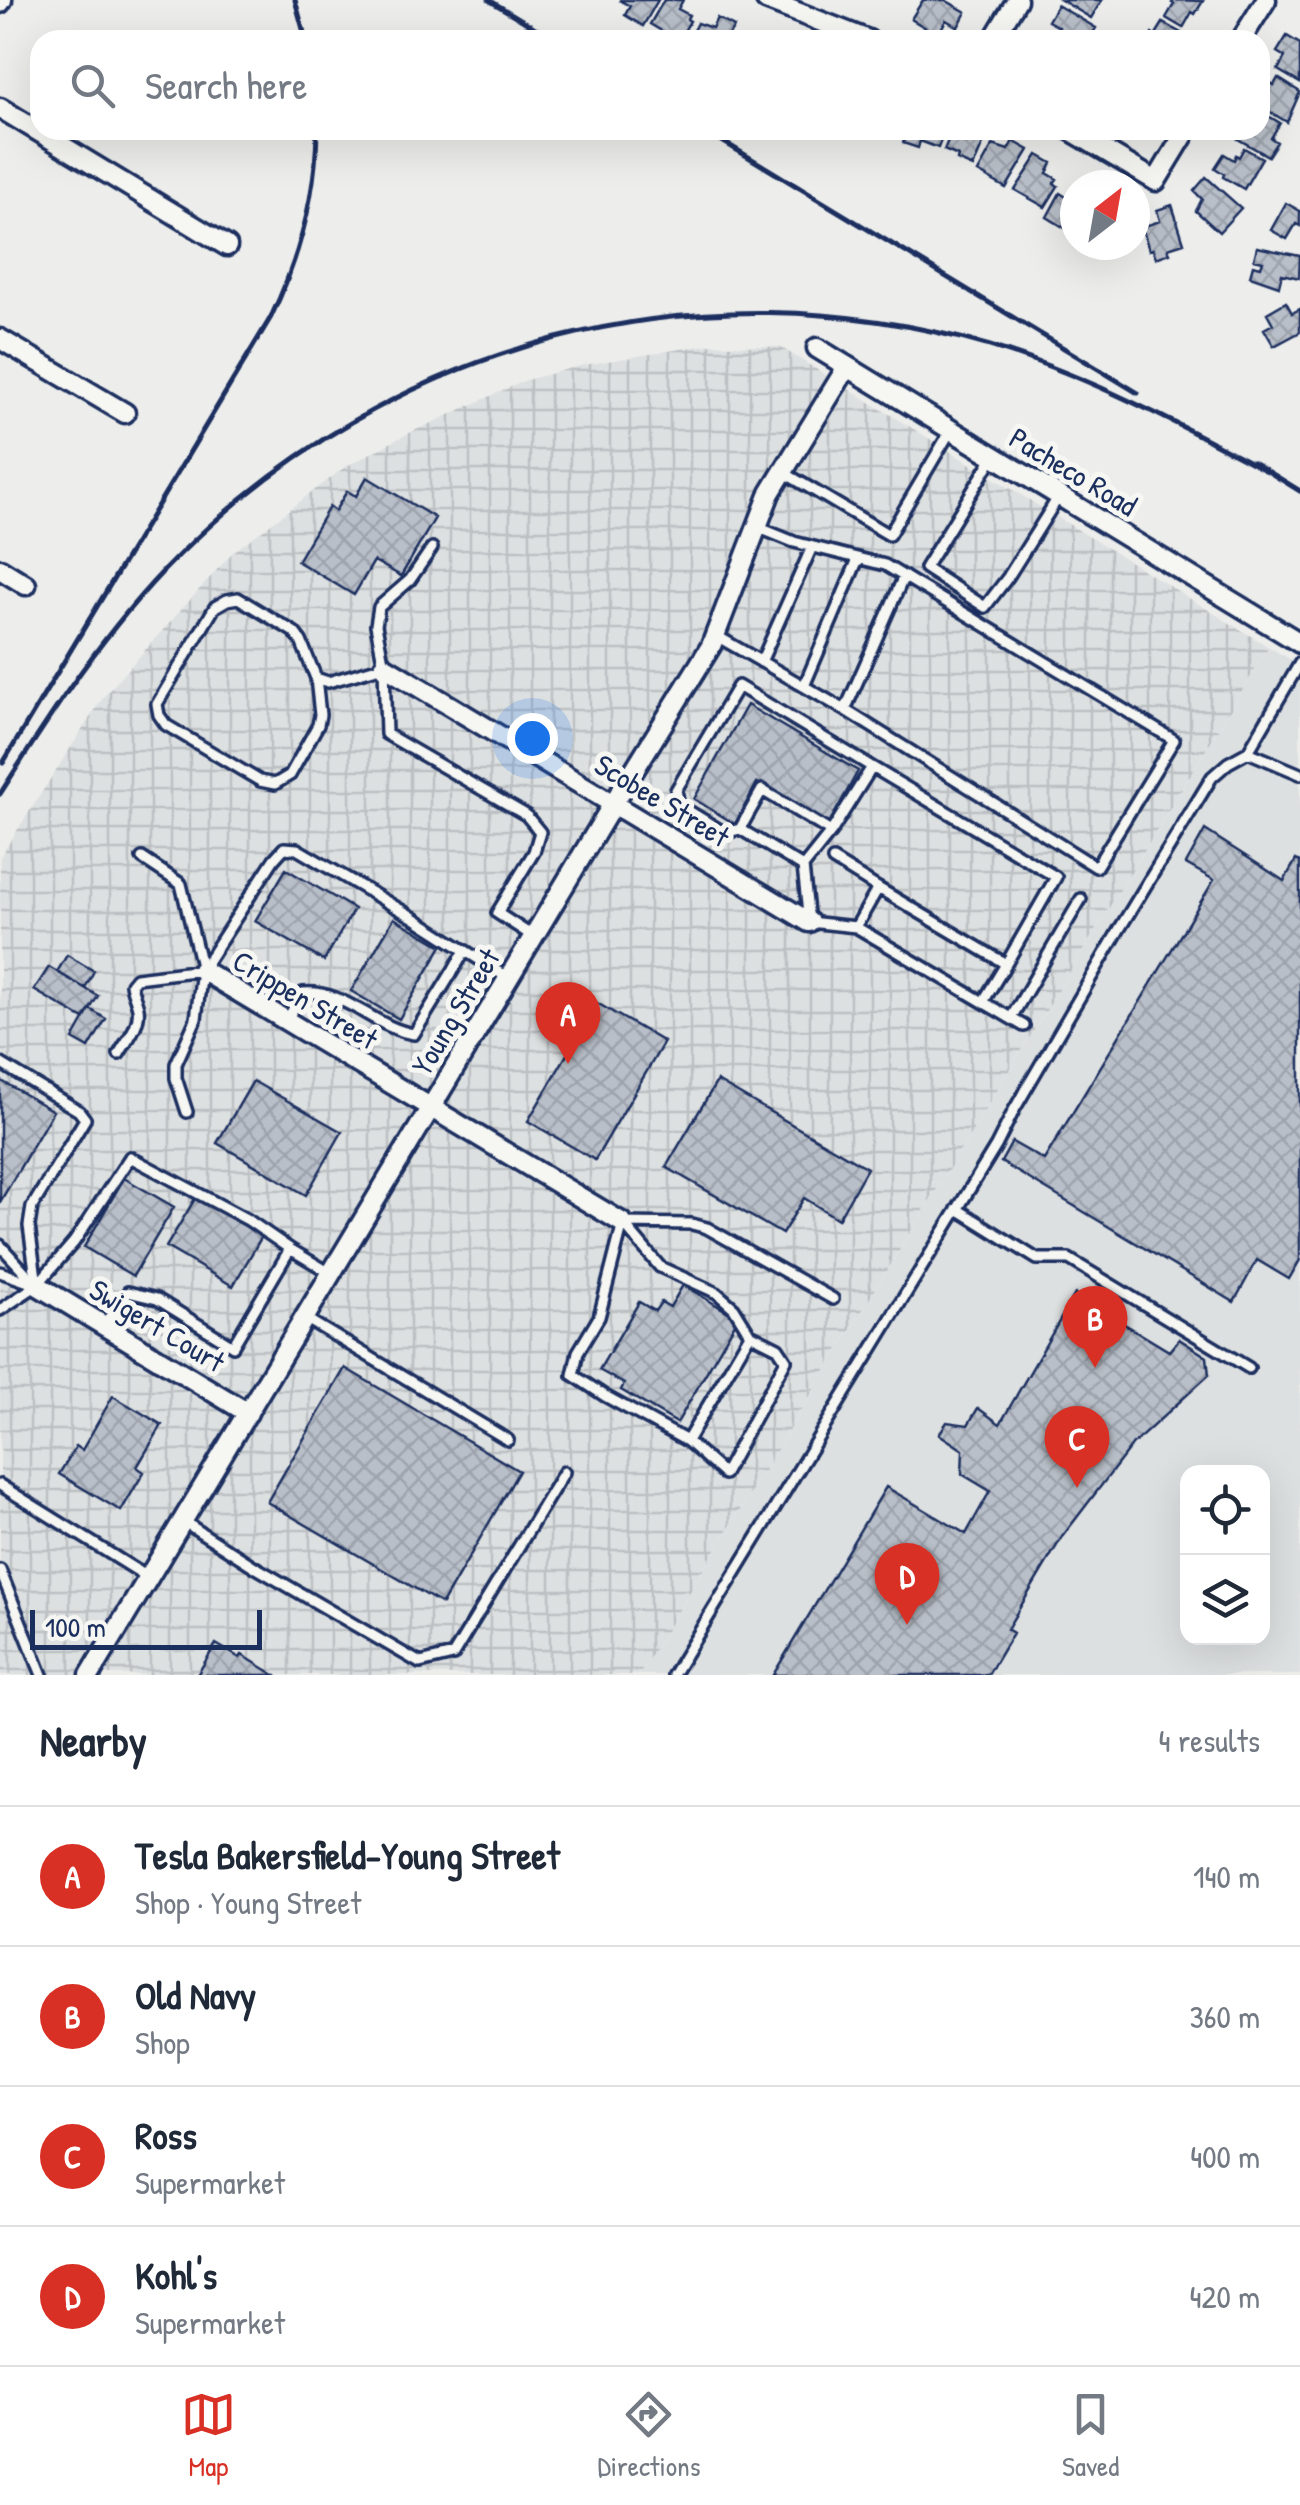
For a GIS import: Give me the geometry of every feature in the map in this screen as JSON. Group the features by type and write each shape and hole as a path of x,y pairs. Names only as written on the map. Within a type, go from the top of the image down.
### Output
{"street":[{"path":"768,0 843,30"},
{"path":"999,30 1018,0"},
{"path":"1247,30 1266,0"},
{"path":"0,108 30,126"},
{"path":"53,140 227,246"},
{"path":"1087,140 1156,182 1181,140"},
{"path":"0,338 125,413"},
{"name":"Pacheco Road","path":"817,348 1300,642"},
{"name":"Young Street","path":"90,1675 711,646 770,493 847,366"},
{"path":"0,569 26,585"},
{"name":"Scobee Street","path":"384,666 809,922"},
{"name":"Crippen Street","path":"202,970 622,1222"},
{"name":"Swigert Court","path":"37,1286 248,1413"}],"lane":[{"path":"783,472 888,535 951,430"},
{"path":"994,456 925,568 985,607 1008,578 1059,496"},
{"path":"715,635 845,710 1096,867 1174,740 885,564 756,527"},
{"path":"761,662 812,546"},
{"path":"432,548 410,580 379,607 376,624 384,666 386,734 526,816 540,832 534,852 497,913 534,937"},
{"path":"804,686 858,558"},
{"path":"845,710 904,576"},
{"path":"316,678 318,725 290,775 276,784 260,781 166,724 159,715 157,704 215,606 227,600 238,598 294,632 316,678 328,682 384,666"},
{"path":"672,1675 996,1146 1212,776 1248,752 1300,663"},
{"path":"802,867 740,829 726,832 679,805 676,790 738,686 1056,877 983,1002"},
{"path":"1248,752 1300,774"},
{"path":"872,767 831,832 802,867 809,922 856,927 1024,1026"},
{"path":"740,829 762,790 831,832"},
{"path":"202,970 284,848 297,849 508,979"},
{"path":"142,858 182,884 202,970 196,1019 176,1064 176,1078 187,1112"},
{"path":"833,860 1006,964"},
{"path":"856,927 878,888"},
{"path":"1011,1018 1081,899"},
{"path":"286,1021 303,993 317,992 341,999 400,1032 414,1034 465,951"},
{"path":"119,1054 138,1016 132,984 136,978 202,970"},
{"path":"0,1063 79,1111 85,1119 32,1207 29,1226 37,1286"},
{"path":"0,1310 37,1286 74,1242 130,1157 248,1220 332,1274"},
{"path":"957,1209 1037,1259 1069,1258 1248,1368"},
{"path":"622,1222 707,1228 833,1300"},
{"path":"622,1222 660,1266 717,1293 734,1308 750,1334 778,1348 786,1360 724,1474 686,1441 573,1375 578,1352 599,1317 622,1222"},
{"path":"0,1246 37,1286"},
{"path":"103,1326 128,1292 157,1299 233,1346 290,1249"},
{"path":"0,1272 37,1286"},
{"path":"305,1318 508,1440"},
{"path":"686,1441 750,1334"},
{"path":"183,1521 420,1662 453,1655 564,1472"},
{"path":"0,1486 149,1578"},
{"path":"0,1570 42,1675"}],"shaded area":[{"path":"711,344 780,347 1269,647 639,1675 0,1675 0,857 104,696 232,553 345,467 526,380 583,365"},
{"path":"1269,647 1300,665 1300,1675 639,1675"}],"building":[{"path":"619,0 658,0 643,26 625,15 630,6"},
{"path":"664,0 683,0 678,9 689,15 690,21 685,30 660,30 650,24"},
{"path":"923,0 945,0 966,12 958,27 946,20 941,30 930,30 911,19"},
{"path":"1061,0 1102,0 1091,18"},
{"path":"1174,0 1203,1 1183,28 1166,18"},
{"path":"1057,5 1096,28 1058,30 1059,27 1048,21"},
{"path":"717,18 734,27 693,30 697,23 712,28"},
{"path":"1287,36 1300,44 1300,83 1278,70 1285,57 1277,52"},
{"path":"1278,78 1300,92 1287,122 1270,112 1270,84"},
{"path":"1270,117 1280,123 1271,138 1277,142 1268,156 1240,140 1270,140"},
{"path":"904,140 941,140 938,148 920,141 918,148 903,143"},
{"path":"948,140 985,140 973,167 944,150"},
{"path":"1013,141 1029,150 1006,188 978,172 993,145 1008,150"},
{"path":"1244,148 1262,158 1244,189 1215,168 1224,154 1234,160"},
{"path":"1038,155 1052,163 1047,173 1057,179 1054,183 1058,186 1045,207 1015,190"},
{"path":"1206,177 1241,208 1219,232 1196,211 1202,199 1194,191"},
{"path":"1060,193 1060,225 1047,217"},
{"path":"1286,203 1300,211 1300,226 1296,224 1287,239 1271,230"},
{"path":"1172,205 1184,243 1168,248 1170,253 1156,258 1150,250 1150,224 1160,221 1157,210"},
{"path":"1257,247 1300,256 1299,278 1282,274 1279,286 1250,276 1253,265 1261,267 1263,261 1254,259"},
{"path":"1286,302 1292,313 1300,309 1300,332 1274,346 1264,329 1273,324 1267,313"},
{"path":"367,477 435,518 401,576 374,561 354,595 297,561 329,507 335,511 347,491 356,496"},
{"path":"747,705 858,771 829,824 757,783 735,824 694,799"},
{"path":"1205,830 1284,881 1296,860 1300,862 1300,1260 1289,1279 1257,1260 1234,1302 1001,1162 1012,1142 1044,1160 1214,880 1186,864"},
{"path":"286,869 354,909 324,961 255,921"},
{"path":"394,918 442,946 399,1019 351,991"},
{"path":"67,955 94,971 85,988 57,972"},
{"path":"49,967 98,996 84,1019 34,990"},
{"path":"597,1003 664,1042 595,1160 528,1121"},
{"path":"90,1009 106,1019 89,1048 73,1039"},
{"path":"0,1080 53,1111 0,1202"},
{"path":"253,1081 342,1132 306,1195 217,1143"},
{"path":"717,1081 867,1168 838,1219 804,1198 782,1234 666,1167"},
{"path":"124,1178 174,1207 133,1276 84,1247"},
{"path":"196,1197 262,1236 233,1286 166,1247"},
{"path":"683,1285 738,1318 677,1423 621,1390 624,1384 599,1370 639,1302 655,1311 661,1302 670,1307"},
{"path":"1075,1294 1169,1351 1179,1339 1207,1357 1209,1375 1133,1444 1062,1537 1007,1629 1013,1633 988,1675 773,1675 886,1487 966,1534 990,1491 962,1474 963,1450 939,1434 947,1422 968,1425 978,1408 1000,1424"},
{"path":"345,1368 519,1471 442,1604 267,1502"},
{"path":"113,1396 162,1425 137,1467 144,1472 121,1511 59,1474 76,1446 82,1450"},
{"path":"216,1644 240,1658 242,1655 275,1675 197,1675"}],"railway":[{"path":"295,0 303,30"},
{"path":"489,0 538,30"},
{"path":"3,763 271,317 304,226 316,140"},
{"path":"721,140 1138,393"},
{"path":"0,794 61,701 126,613 176,558 261,483 353,422 451,373 553,339 660,318 769,312 879,322 990,346 1061,371 1165,418 1265,470"},
{"path":"1253,462 1300,491"}],"place":[{"name":"Tesla Bakersfield-Young Street","path":"568,1064"},
{"name":"Old Navy","path":"1095,1368"},
{"name":"Ross","path":"1077,1488"},
{"name":"Kohl's","path":"907,1625"}]}
